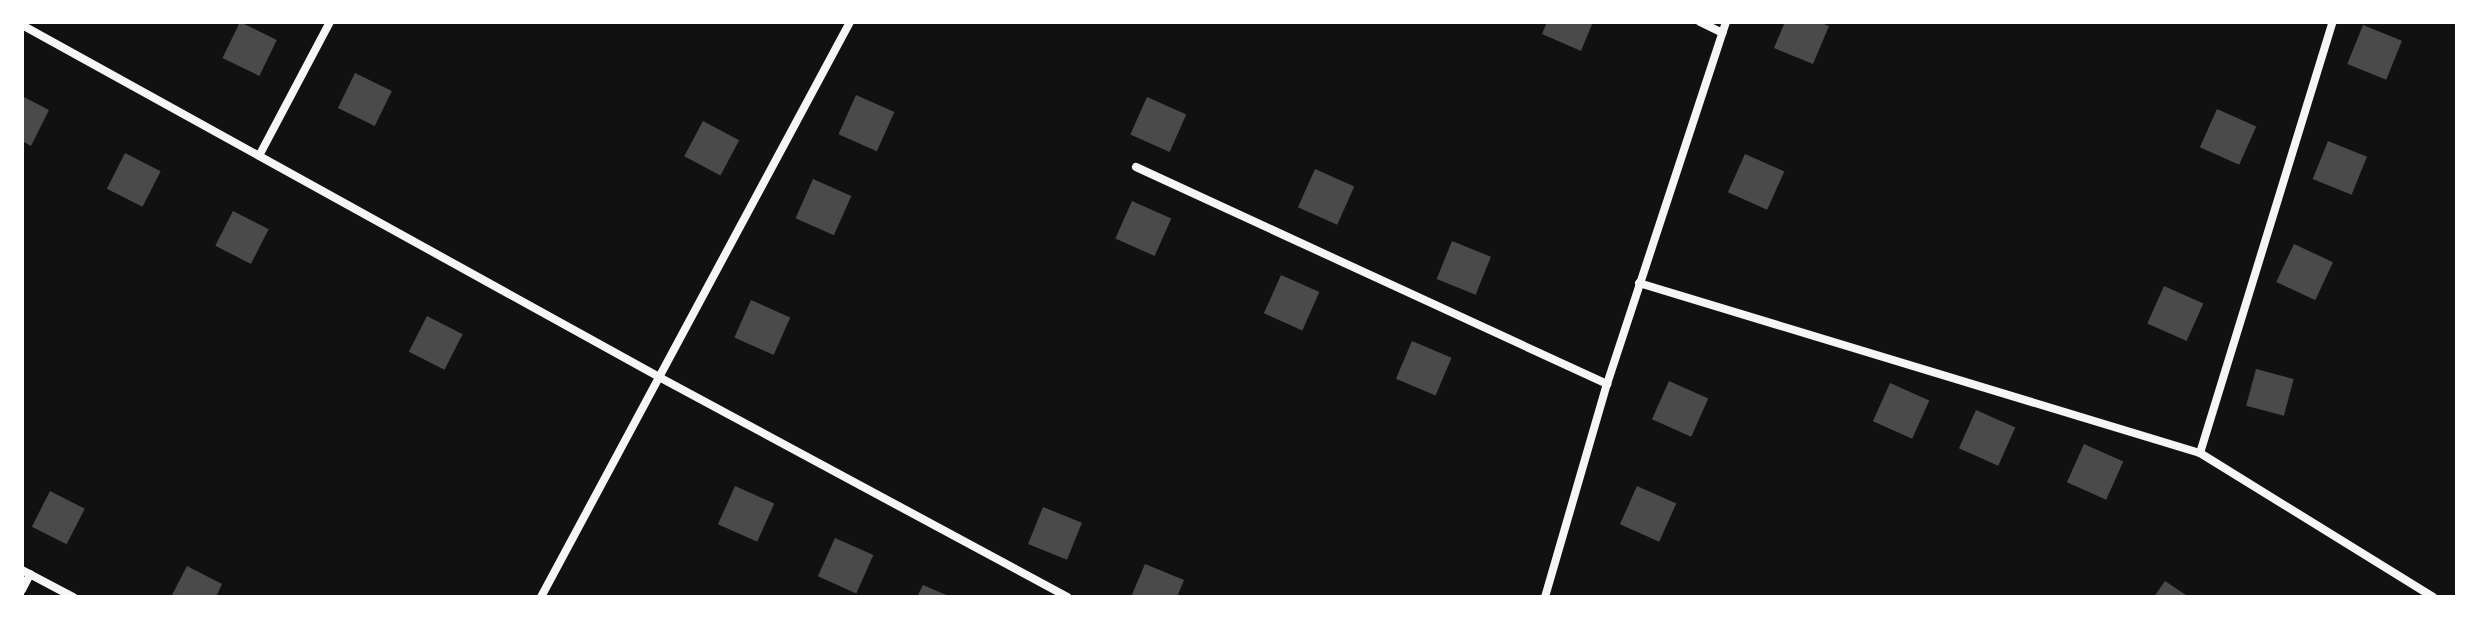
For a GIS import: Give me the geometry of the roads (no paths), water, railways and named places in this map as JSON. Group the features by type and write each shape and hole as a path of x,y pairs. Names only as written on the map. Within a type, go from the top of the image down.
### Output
{"street":[{"path":"260,154 330,22"},
{"path":"541,597 850,22"},
{"path":"1700,22 1723,33"},
{"path":"1545,597 1607,384 1726,22"},
{"path":"2200,453 2333,22"},
{"path":"22,25 659,377 1068,597"},
{"path":"1136,167 1607,384"},
{"path":"1639,283 2200,453 2433,597"},
{"path":"22,590 26,572 73,597"}]}
